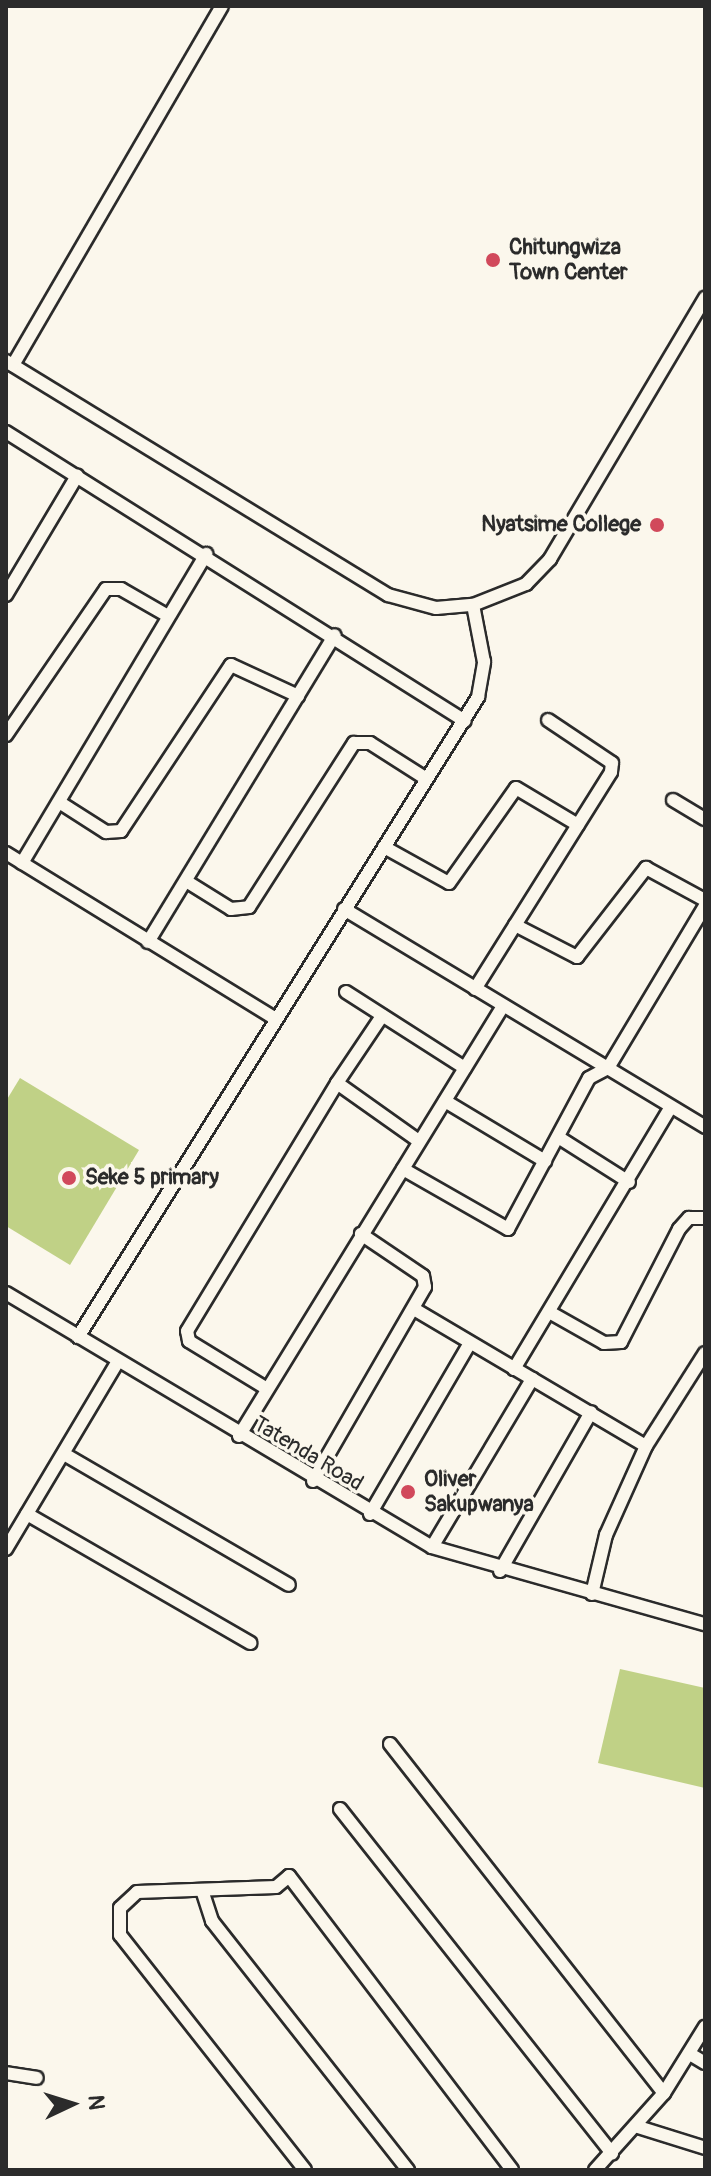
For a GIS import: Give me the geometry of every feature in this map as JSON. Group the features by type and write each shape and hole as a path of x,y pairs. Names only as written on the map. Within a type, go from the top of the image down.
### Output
{"street":[{"path":"222,6 9,363 388,595 436,608 473,605 526,584 550,559 705,298"},
{"path":"6,432 335,635 465,721"},
{"path":"6,595 77,476"},
{"path":"22,863 206,554"},
{"path":"6,735 106,589 121,589 168,616"},
{"path":"78,1337 425,778 465,721 483,681 473,605"},
{"path":"148,942 335,635"},
{"path":"59,802 106,832 121,831 231,665 298,696"},
{"path":"475,989 578,825 612,763 548,720"},
{"path":"186,881 231,909 249,907 354,743 370,743 425,778"},
{"path":"384,847 449,883 516,788 578,825"},
{"path":"673,800 705,819"},
{"path":"6,853 276,1019"},
{"path":"515,925 577,957 646,868 705,900"},
{"path":"403,1169 508,1229 589,1078 608,1068 705,906"},
{"path":"344,909 705,1127"},
{"path":"346,992 465,1068"},
{"path":"239,1436 264,1387 503,1006"},
{"path":"264,1387 189,1341 187,1331 337,1083 382,1016"},
{"path":"337,1083 419,1141"},
{"path":"445,1101 545,1161"},
{"path":"514,1369 551,1313 671,1107"},
{"path":"558,1137 629,1182"},
{"path":"551,1313 604,1343 621,1342 679,1229 689,1218 705,1218"},
{"path":"313,1481 414,1309 425,1279 361,1234"},
{"name":"Tatenda Road","path":"6,1293 313,1481 432,1547 500,1571 705,1624"},
{"path":"414,1309 646,1446"},
{"path":"370,1514 470,1343"},
{"path":"592,1594 606,1535 646,1446 705,1354"},
{"path":"6,1549 117,1363"},
{"path":"432,1547 532,1379"},
{"path":"500,1571 591,1412"},
{"path":"64,1454 289,1585"},
{"path":"27,1514 250,1643"},
{"path":"390,1744 664,2093"},
{"path":"340,1809 612,2154"},
{"path":"305,2170 120,1935 120,1908 137,1892 276,1887 289,1876 512,2170"},
{"path":"202,1890 212,1921 408,2170"},
{"path":"595,2170 664,2093 705,2027"},
{"path":"690,2054 705,2063"},
{"path":"6,2073 37,2078"},
{"path":"635,2126 705,2148"}],"green space":[{"path":"20,1078 139,1150 70,1265 6,1226 6,1101"},
{"path":"620,1669 705,1688 705,1788 598,1763"}],"place":[{"name":"Chitungwiza Town Center","path":"493,260"},
{"name":"Nyatsime College","path":"657,525"},
{"name":"Seke 5 primary","path":"69,1178"},
{"name":"Oliver Sakupwanya","path":"408,1492"}]}
